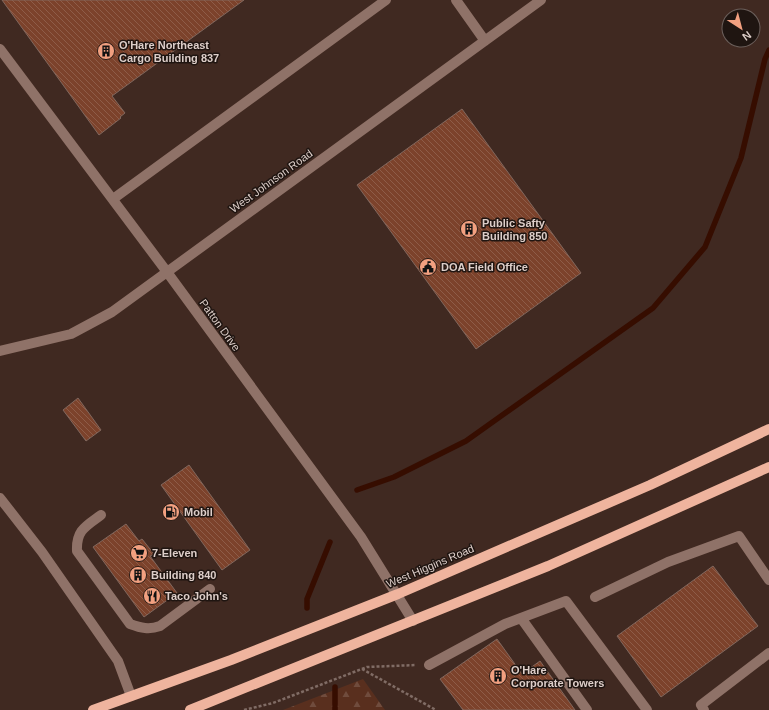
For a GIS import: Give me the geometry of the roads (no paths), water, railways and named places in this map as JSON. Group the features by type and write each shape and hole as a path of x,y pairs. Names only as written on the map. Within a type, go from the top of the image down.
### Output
{"main road":[{"name":"West Higgins Road","path":"93,710 231,660 398,594 650,485 769,429"},
{"path":"190,710 548,566 769,468"}],"street":[{"path":"113,199 386,0"},
{"path":"456,0 485,40"},
{"name":"West Johnson Road","path":"0,351 71,334 112,312 541,0"},
{"name":"Patton Drive","path":"0,49 113,199 361,536 398,594 413,621"},
{"path":"0,498 118,661 131,696"},
{"path":"100,515 81,530 77,541 77,551 130,624 141,628 152,629 160,626 210,589"},
{"path":"595,596 668,562 739,536 769,580"},
{"path":"429,665 505,624 566,601 647,710"},
{"path":"521,618 587,710"},
{"path":"704,710 701,705 769,653"}],"waterway":[{"path":"357,490 394,477 466,441 653,308 705,247 741,158 765,59 769,50"},
{"path":"307,608 307,599 330,542"},
{"path":"335,687 335,710"}],"place":[{"name":"O'Hare Northeast Cargo Building 837","path":"106,51"},
{"name":"Public Safty Building 850","path":"469,229"},
{"name":"DOA Field Office","path":"428,267"},
{"name":"Mobil","path":"171,512"},
{"name":"7-Eleven","path":"139,553"},
{"name":"Building 840","path":"138,575"},
{"name":"Taco John's","path":"152,596"},
{"name":"O'Hare Corporate Towers","path":"498,676"}]}
